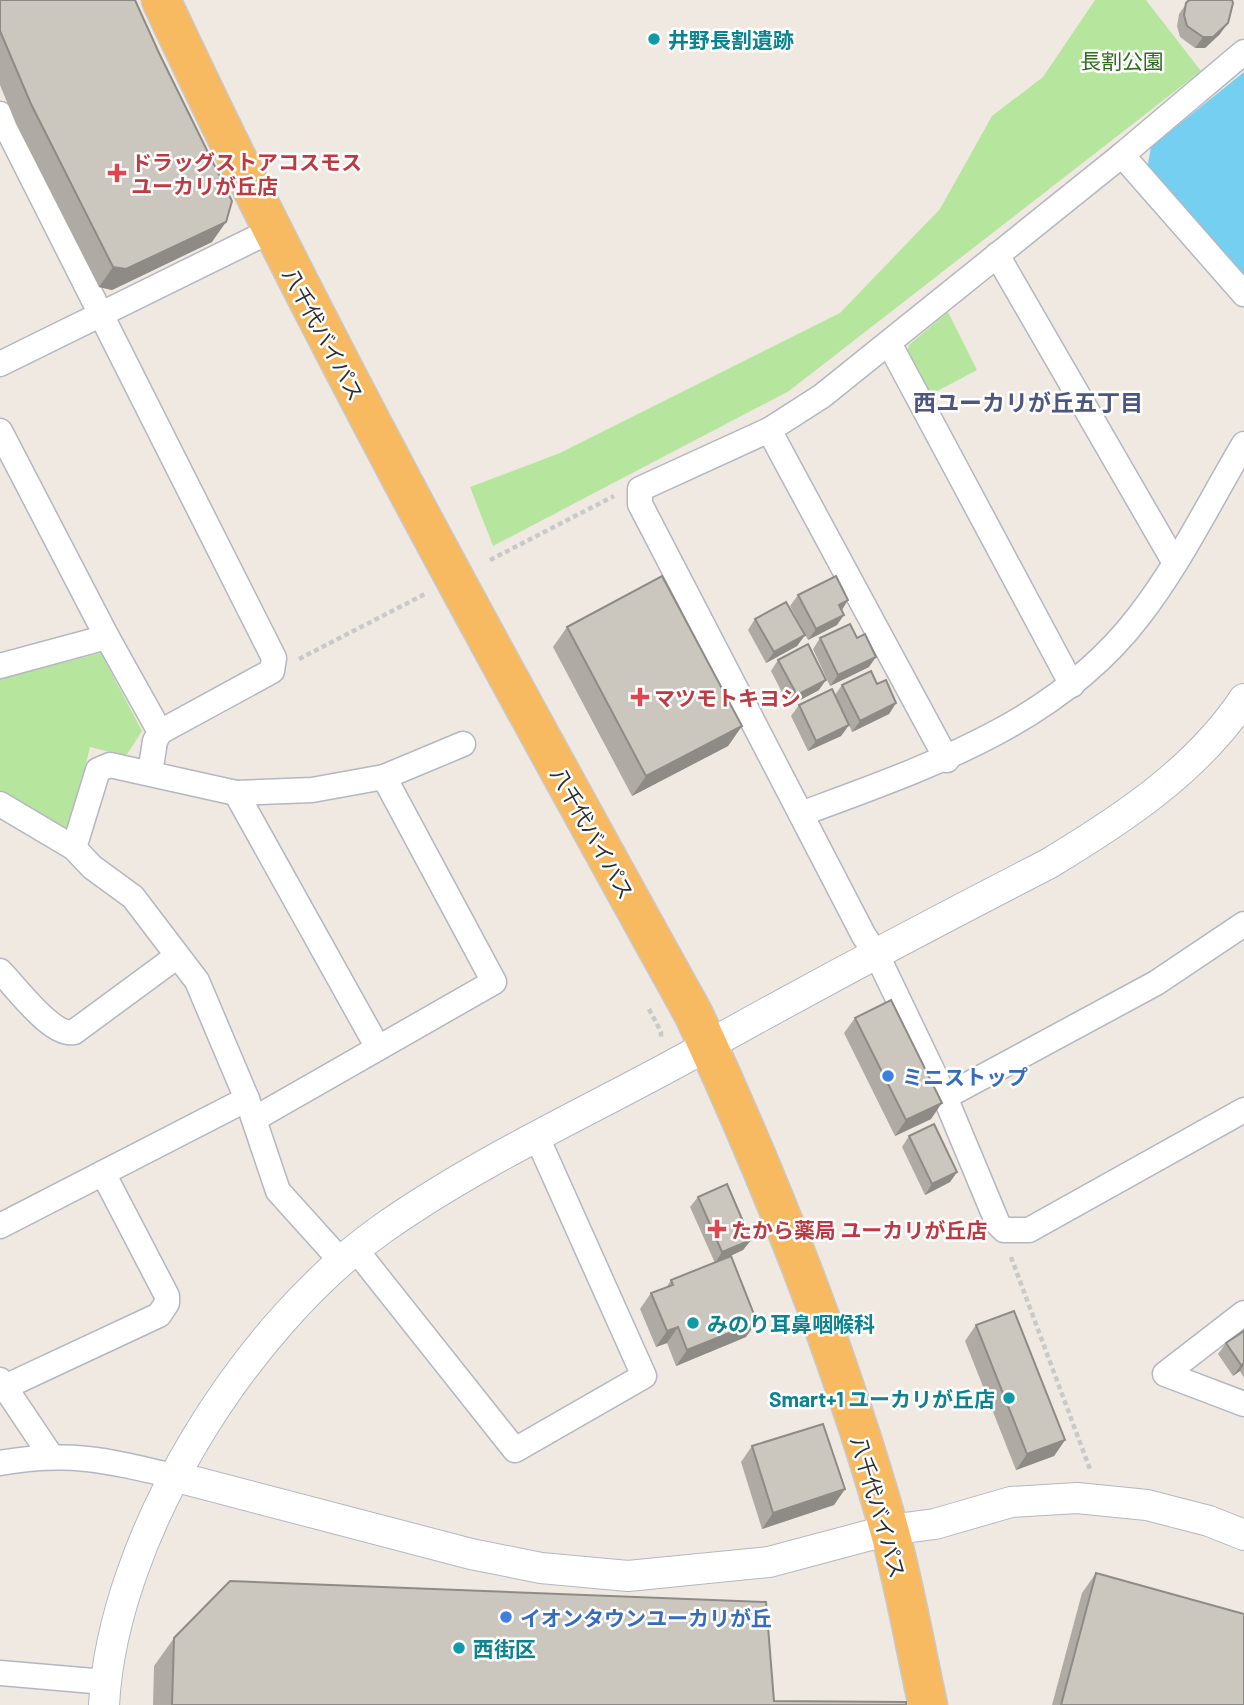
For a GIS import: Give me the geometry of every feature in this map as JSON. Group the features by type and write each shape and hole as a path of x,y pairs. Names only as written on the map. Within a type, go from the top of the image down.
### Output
{"highway":[{"name":"八千代バイパス","path":"161,0 270,231 455,583 708,1046 787,1224 889,1530 928,1705"}],"street":[{"path":"1244,52 1122,155 822,396 769,430 640,489 643,512 863,936 876,953 945,1097 998,1224 1004,1230 1029,1230 1244,1110"},
{"path":"0,114 270,648 272,671 160,732 155,741 150,773"},
{"path":"1122,155 1244,294"},
{"path":"0,364 270,231"},
{"path":"997,256 1175,563"},
{"path":"889,344 1072,685"},
{"path":"769,430 947,760"},
{"path":"0,431 107,637 160,732"},
{"path":"801,814 947,760 1044,706 1072,685 1107,653 1139,616 1175,563 1244,444"},
{"path":"0,666 107,637"},
{"path":"0,1673 105,1693 125,1590 141,1546 173,1476 257,1352 296,1306 349,1256 410,1211 536,1135 1048,864 1109,827 1174,777 1228,723 1244,699"},
{"path":"74,849 98,770 110,765 236,793 312,790 384,777 463,744"},
{"path":"0,1226 103,1173 251,1109 378,1048 494,982 384,777"},
{"path":"236,793 378,1048"},
{"path":"0,804 74,849 92,867 133,897 197,981 251,1109 278,1191 349,1256 515,1450 644,1376 536,1135"},
{"path":"945,1097 1156,984 1244,924"},
{"path":"0,971 52,1026 67,1034 74,1032 177,957"},
{"path":"51,1456 3,1383 159,1315 167,1303 167,1296 103,1173"},
{"path":"1244,1312 1165,1374 1244,1404"},
{"path":"0,1462 51,1456 83,1456 173,1476 471,1554 541,1568 628,1576 769,1562 889,1530 935,1524 1011,1502 1077,1498 1147,1505 1209,1521 1244,1535"}],"path":[{"path":"491,560 614,495 640,489"},
{"path":"272,671 426,593"},
{"path":"998,1224 1093,1478"}],"green space":[{"name":"長割公園","path":"1095,0 1146,0 1201,71 789,391 493,546 470,487 560,453 840,313 940,209 992,116 1043,77"},
{"path":"948,312 977,370 928,396 907,352 909,345"},
{"path":"101,653 142,731 126,756 90,747 71,824 62,830 0,792 0,679"}],"water":[{"path":"1244,72 1244,276 1147,169 1151,147"}],"building":[{"name":"ドラッグストアコスモス ユーカリが丘店","path":"0,0 135,0 232,201 226,222 126,269 113,267 31,104 0,31"},
{"path":"1189,0 1232,0 1228,23 1213,37 1203,37 1187,26 1184,15"},
{"name":"マツモトキヨシ","path":"662,576 742,726 646,776 567,627"},
{"path":"836,576 848,600 839,605 844,615 816,629 798,595"},
{"path":"786,602 805,635 774,652 755,619"},
{"path":"850,624 857,638 865,634 876,657 838,675 820,638"},
{"path":"808,644 826,680 797,695 778,660"},
{"path":"871,671 877,684 886,680 896,703 860,721 842,685"},
{"path":"832,689 849,725 816,741 799,705"},
{"path":"891,1000 942,1103 906,1120 855,1018"},
{"path":"934,1124 957,1172 932,1184 909,1136"},
{"path":"727,1184 751,1240 722,1252 698,1197"},
{"name":"みのり耳鼻咽喉科","path":"731,1256 757,1322 687,1350 678,1327 667,1331 651,1293 673,1285 671,1280"},
{"path":"1014,1311 1065,1440 1027,1454 976,1325"},
{"path":"1244,1331 1244,1363 1241,1365 1226,1343"},
{"path":"823,1424 845,1489 773,1513 752,1446"},
{"path":"1096,1573 1244,1614 1244,1705 1061,1705"},
{"name":"イオンタウンユーカリが丘","path":"230,1581 766,1602 774,1701 906,1702 906,1705 172,1705 174,1638"}],"place":[{"name":"井野長割遺跡","path":"654,39"},
{"name":"ドラッグストアコスモス ユーカリが丘店","path":"117,173"},
{"name":"マツモトキヨシ","path":"640,697"},
{"name":"ミニストップ","path":"888,1076"},
{"name":"たから薬局 ユーカリが丘店","path":"717,1229"},
{"name":"みのり耳鼻咽喉科","path":"693,1323"},
{"name":"Smart+1 ユーカリが丘店","path":"1009,1398"},
{"name":"イオンタウンユーカリが丘","path":"506,1617"},
{"name":"西街区","path":"459,1648"}],"district":[{"name":"西ユーカリが丘五丁目","path":"1028,402"}]}
